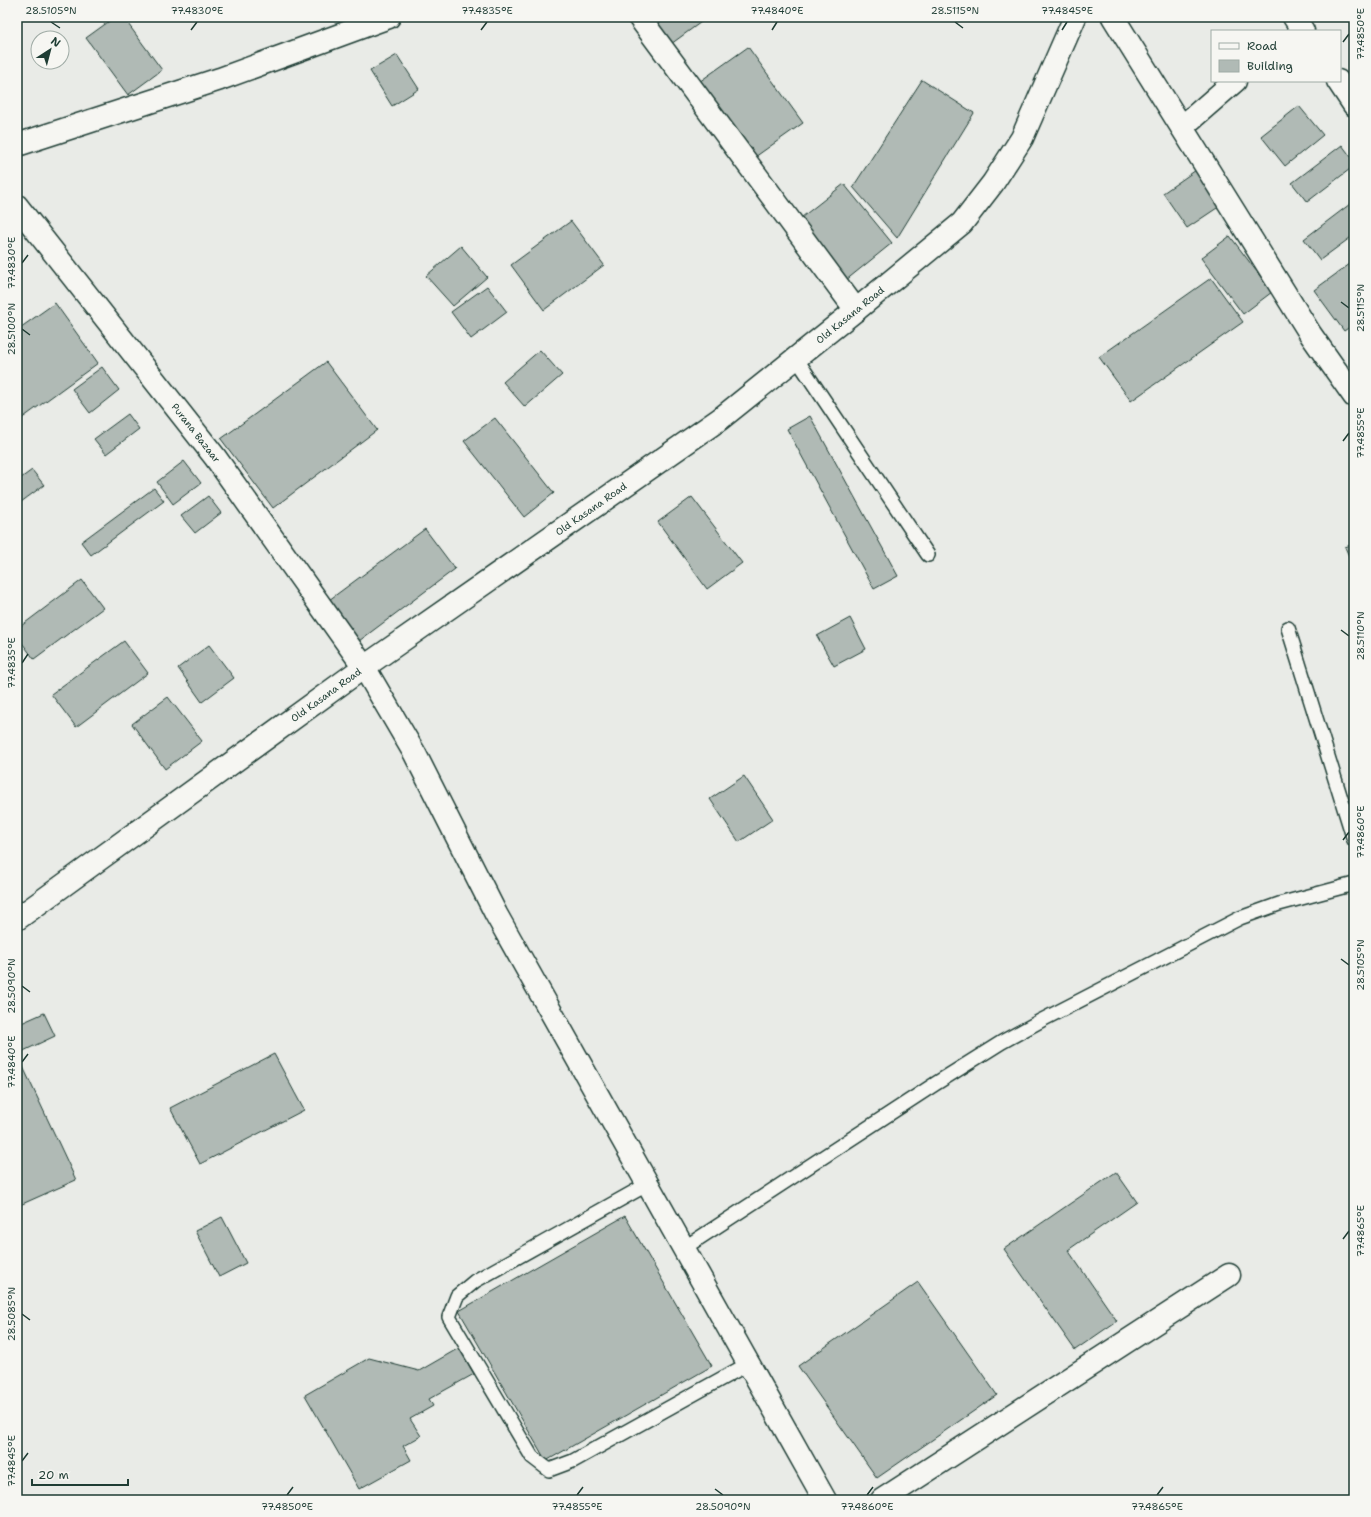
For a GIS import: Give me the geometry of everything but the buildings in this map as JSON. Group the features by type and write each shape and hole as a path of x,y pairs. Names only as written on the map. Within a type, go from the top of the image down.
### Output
{"street":[{"path":"17,145 220,79 389,17"},
{"path":"639,17 856,310"},
{"name":"Old Kasana Road","path":"17,919 364,667 720,419 962,223 993,183 1022,138 1075,17"},
{"path":"1113,17 1311,334 1354,396"},
{"path":"1182,127 1234,82"},
{"path":"1339,82 1354,105"},
{"name":"Purana Bazaar","path":"17,206 215,457 364,667 415,754 496,914 824,1500"},
{"path":"882,1500 1229,1275"}],"lane":[{"path":"796,358 928,555"},
{"path":"1288,628 1354,840"},
{"path":"684,1248 935,1084 1002,1042 1042,1020 1240,918 1279,904 1354,884"},
{"path":"648,1184 475,1281 457,1296 450,1317 532,1457 548,1470 573,1461 748,1364"}]}
